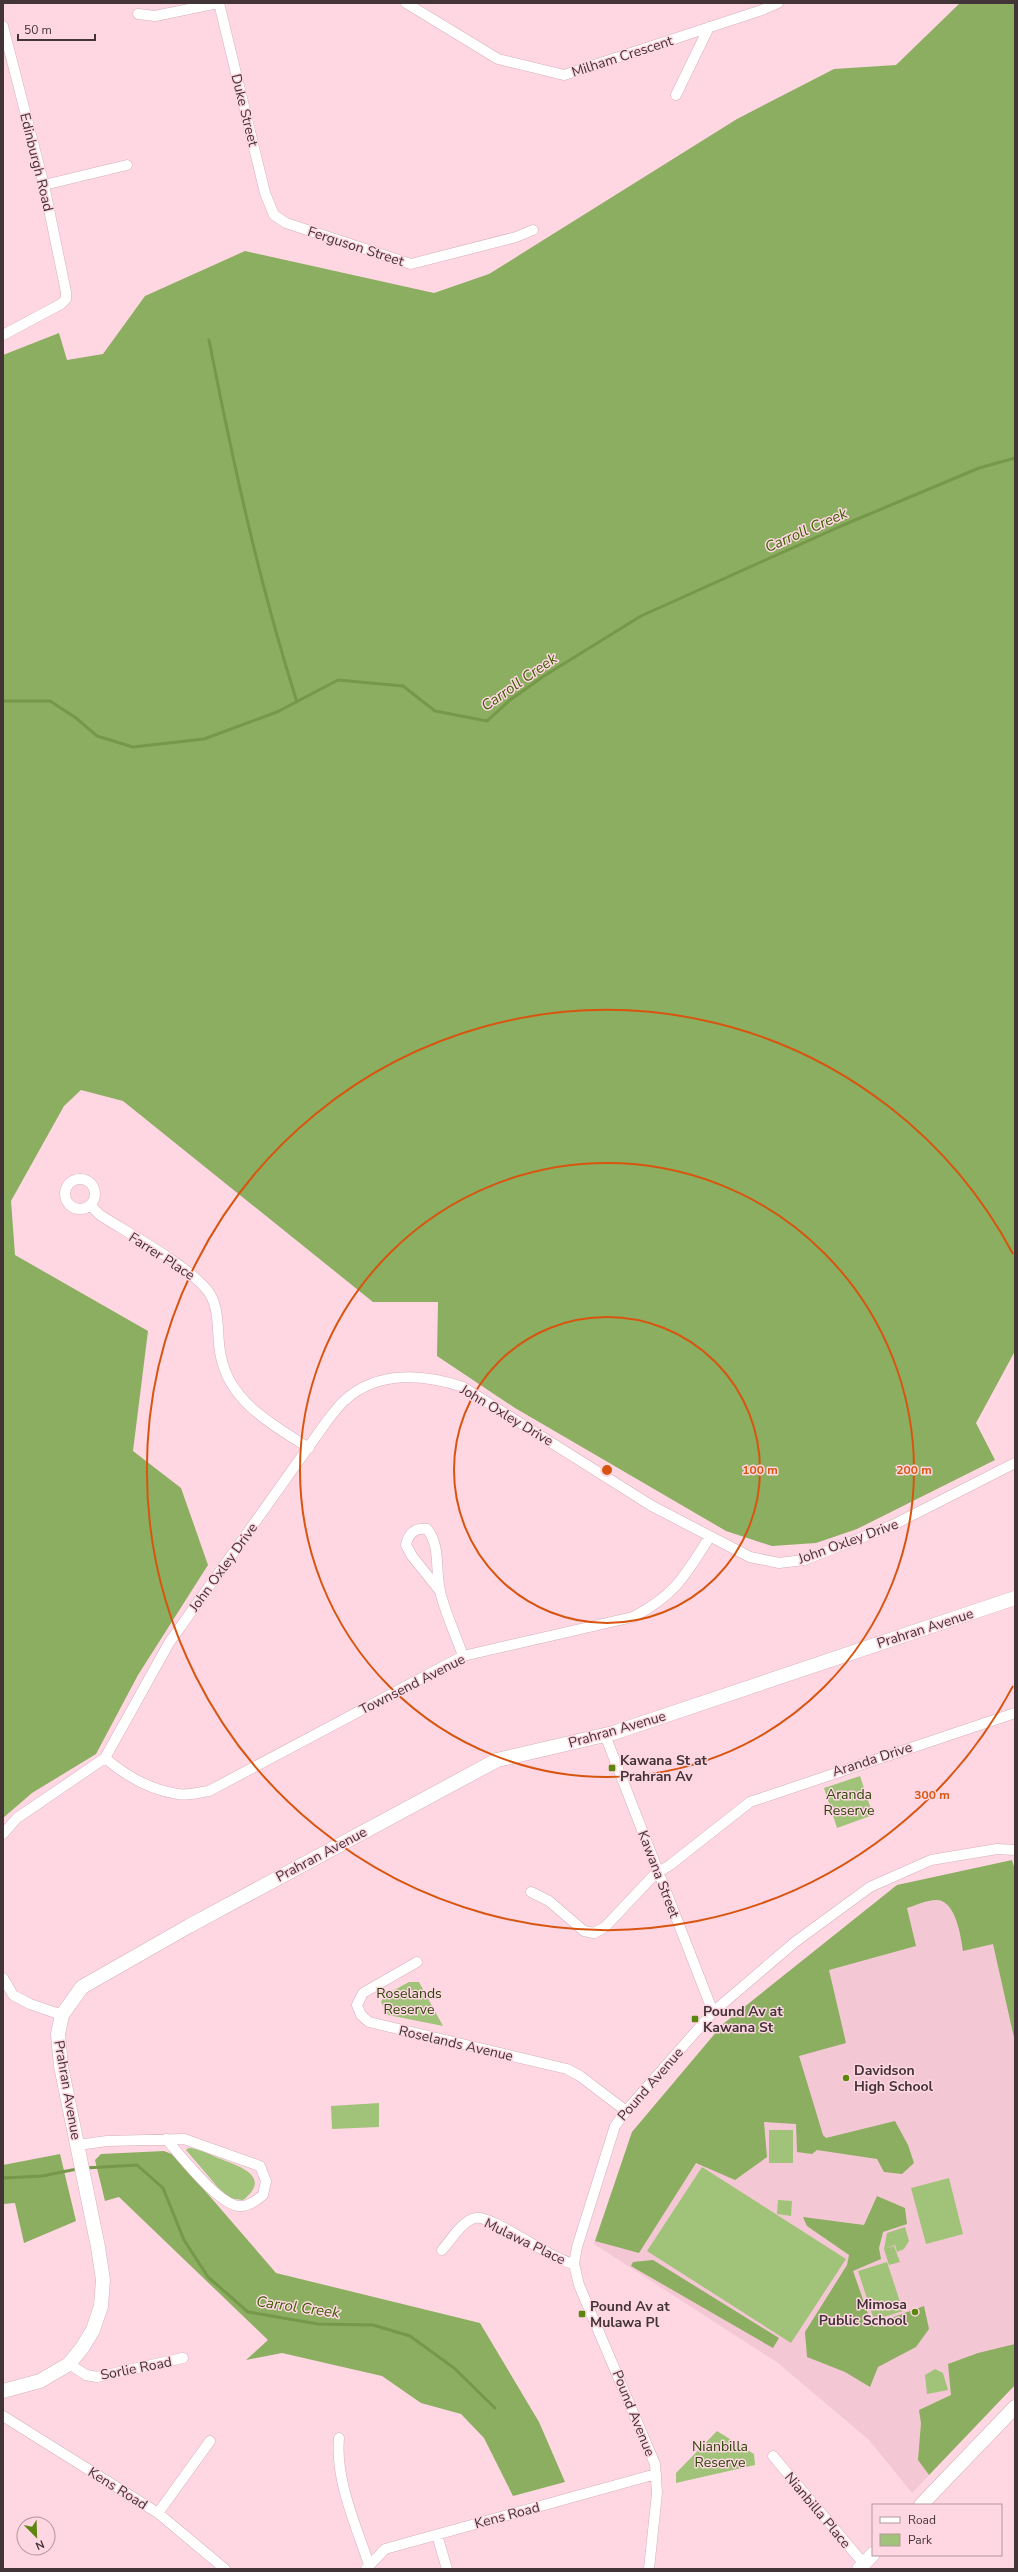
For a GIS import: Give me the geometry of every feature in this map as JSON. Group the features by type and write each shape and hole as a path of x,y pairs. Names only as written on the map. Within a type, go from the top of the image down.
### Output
{"street":[{"path":"138,14 155,16 218,3"},
{"name":"Duke Street","path":"218,3 265,193 274,215"},
{"name":"Milham Crescent","path":"406,3 498,59 564,75 762,10 778,3"},
{"name":"Edinburgh Road","path":"3,26 44,185 66,292 66,299 61,304 3,335"},
{"path":"676,95 709,27"},
{"path":"44,185 127,165"},
{"name":"Ferguson Street","path":"274,215 286,223 411,264 516,237 533,230"},
{"name":"Farrer Place","path":"90,1205 100,1215 198,1279 211,1296 217,1313 221,1357 235,1391 263,1419 309,1448"},
{"name":"John Oxley Drive","path":"3,1834 17,1818 105,1758 169,1643 327,1421 346,1399 368,1386 394,1378 413,1376 438,1378 463,1387 652,1506 709,1538 750,1558 779,1563 804,1560 891,1526 1015,1463"},
{"path":"440,1591 412,1556 406,1545 412,1533 421,1528 427,1529 435,1545 440,1591 463,1656"},
{"name":"Townsend Avenue","path":"105,1758 122,1773 146,1786 180,1795 209,1791 463,1656 633,1617 657,1604 685,1576 709,1538"},
{"name":"Prahran Avenue","path":"3,2391 40,2381 69,2364 94,2330 101,2306 103,2280 78,2145 61,2066 58,2034 62,2015 82,1987 108,1971 474,1771 497,1760 606,1735 1015,1598"},
{"name":"Aranda Drive","path":"531,1892 549,1901 584,1931 594,1933 605,1927 658,1873 750,1802 1015,1713"},
{"name":"Kawana Street","path":"606,1735 658,1873 713,2012"},
{"name":"Pound Avenue","path":"649,2569 657,2493 656,2474 653,2460 579,2285 574,2264 579,2238 609,2140 626,2111 713,2012 794,1942 870,1887 931,1860 997,1849 1015,1850"},
{"name":"Roselands Avenue","path":"417,1962 362,1993 357,2005 361,2016 369,2022 567,2069 580,2076 626,2111"},
{"path":"3,1978 13,1995 30,2004 62,2015"},
{"path":"78,2145 107,2141 184,2139 260,2166 266,2181 263,2195 253,2203 240,2207 223,2200 166,2140"},
{"name":"Mulawa Place","path":"442,2250 467,2222 476,2218 489,2220 555,2258 574,2264"},
{"name":"Sorlie Road","path":"69,2364 86,2375 98,2377 183,2358"},
{"path":"921,2504 1015,2407"},
{"name":"Kens Road","path":"3,2416 158,2512 225,2569"},
{"path":"339,2438 337,2458 342,2480 368,2567"},
{"path":"158,2512 210,2441"},
{"name":"Nianbilla Place","path":"773,2456 865,2562"},
{"name":"Kens Road","path":"368,2567 386,2549 656,2474"},
{"path":"437,2534 447,2569"}],"shaded area":[{"name":"Davidson High School","path":"1015,1871 1015,2385 912,2493 869,2440 778,2363 594,2244 632,2132 723,2024 897,1885"}],"green space":[{"path":"960,3 1015,3 1015,1351 976,1423 995,1460 857,1529 816,1543 772,1546 726,1531 515,1408 437,1356 438,1302 373,1302 123,1101 81,1090 64,1106 11,1201 15,1255 148,1331 133,1451 181,1488 208,1565 138,1675 96,1754 32,1793 3,1818 3,355 59,333 67,360 103,354 145,296 245,251 434,293 489,274 737,119 834,69 896,65"},
{"name":"Aranda Reserve","path":"860,1776 873,1815 837,1828 824,1788"},
{"path":"1012,1860 1015,1870 1015,2042 993,1944 963,1951 961,1937 953,1913 944,1902 931,1900 907,1908 916,1946 829,1970 846,2043 799,2056 823,2135 826,2138 895,2121 908,2145 914,2163 902,2174 884,2172 877,2159 817,2150 812,2154 797,2152 796,2124 764,2122 767,2157 735,2180 696,2163 639,2253 595,2241 632,2132 723,2024 897,1885"},
{"name":"Roselands Reserve","path":"409,1982 419,1982 443,2026 388,2015 381,2002 385,1995"},
{"path":"379,2103 379,2127 332,2129 331,2106"},
{"path":"769,2130 793,2130 793,2163 769,2163"},
{"path":"188,2148 200,2150 244,2169 254,2179 255,2185 251,2192 243,2200 227,2198 186,2150"},
{"path":"164,2151 174,2155 276,2273 480,2323 539,2422 565,2482 513,2496 484,2438 461,2414 421,2403 382,2376 282,2353 246,2360 268,2340 119,2197 105,2201 95,2160 101,2154"},
{"path":"60,2154 76,2221 24,2243 15,2203 3,2204 3,2165"},
{"path":"702,2167 846,2259 791,2343 647,2251"},
{"path":"949,2178 963,2234 926,2244 911,2188"},
{"path":"877,2196 905,2208 907,2224 883,2232 879,2248 881,2259 853,2271 872,2325 924,2306 929,2329 916,2347 878,2367 870,2387 845,2372 807,2357 805,2332 847,2265 849,2255 807,2226 803,2217 864,2225"},
{"path":"778,2200 792,2201 791,2216 777,2214"},
{"path":"905,2227 909,2241 904,2249 897,2252 895,2245 884,2249 887,2233"},
{"path":"894,2246 900,2262 889,2265 884,2249"},
{"path":"653,2260 779,2338 773,2348 631,2266 633,2262"},
{"path":"887,2262 903,2311 874,2320 858,2271"},
{"path":"1015,2344 1015,2385 929,2475 918,2460 921,2423 919,2410 951,2395 948,2364 978,2353"},
{"path":"935,2369 943,2373 948,2390 927,2394 925,2375"},
{"name":"Nianbilla Reserve","path":"717,2431 754,2454 755,2465 676,2483 676,2473"}],"waterway":[{"path":"209,340 248,522 283,657 297,702"},
{"name":"Carroll Creek","path":"3,701 50,701 76,718 97,736 133,747 204,739 277,712 338,680 403,686 435,711 487,721 510,700 544,676 641,616 841,526 979,468 1015,458"},
{"name":"Carrol Creek","path":"85,2168 137,2165 163,2188 184,2240 208,2277 248,2312 318,2324 373,2325 410,2336 454,2368 495,2408"},
{"name":"Carrol Creek","path":"3,2178 42,2176 77,2169"}],"place":[{"name":"Kawana St at Prahran Av","path":"612,1768"},
{"name":"Pound Av at Kawana St","path":"695,2019"},
{"name":"Davidson High School","path":"846,2078"},
{"name":"Mimosa Public School","path":"915,2312"},
{"name":"Pound Av at Mulawa Pl","path":"582,2314"}]}
